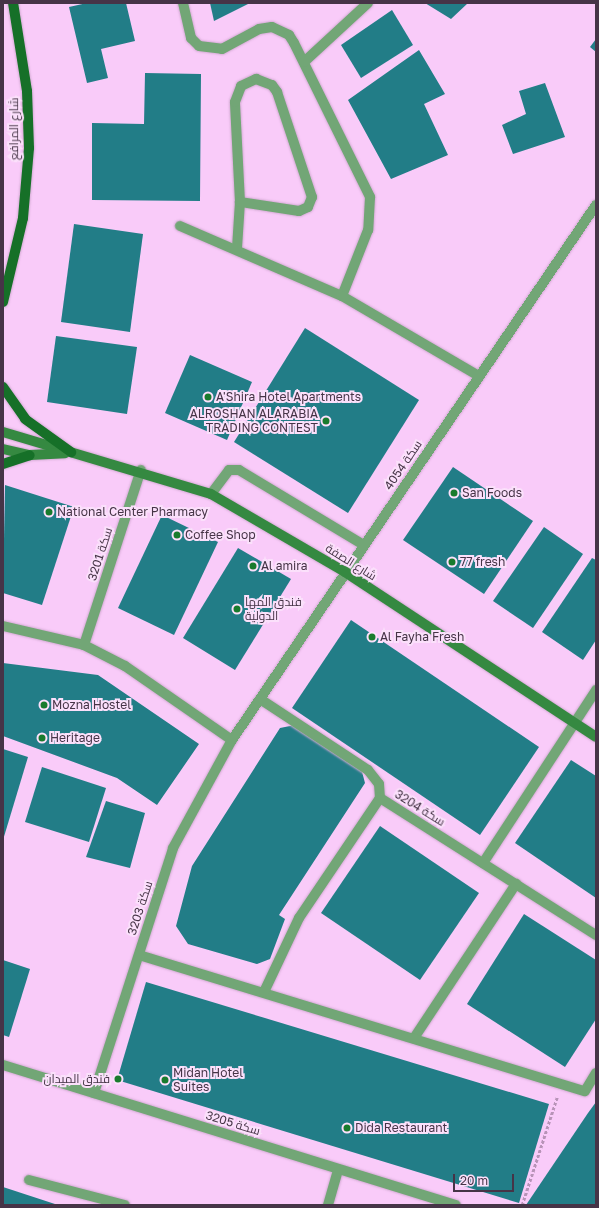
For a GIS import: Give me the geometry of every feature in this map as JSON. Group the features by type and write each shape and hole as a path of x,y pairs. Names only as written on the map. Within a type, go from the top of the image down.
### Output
{"main road":[{"name":"شارع المرافع","path":"3,302 23,218 29,148 28,91 13,3"},
{"path":"3,387 25,419 71,452"},
{"path":"3,464 30,455"}],"street":[{"path":"183,3 191,38 210,50 272,27 288,35 304,62 370,197 368,230 342,296"},
{"path":"304,62 368,3"},
{"path":"237,248 240,202 235,102 241,86 256,79 272,85 277,92 312,198 308,207 299,211 240,202"},
{"name":"سكة 4054","path":"232,740 596,205"},
{"path":"180,226 237,248 342,296 479,376"},
{"name":"شارع الصفة","path":"3,432 71,452 141,470 211,494 346,572 596,737"},
{"name":"شارع الصفة","path":"3,449 30,455 71,452"},
{"name":"سكة 3201","path":"84,645 141,470"},
{"path":"211,494 229,470 239,470 364,545"},
{"path":"3,626 84,645 125,666 232,740"},
{"path":"482,863 596,690"},
{"path":"260,698 364,766 379,784 380,798"},
{"name":"سكة 3203","path":"94,1093 173,848 232,740"},
{"name":"سكة 3204","path":"264,992 299,918 380,798 596,935"},
{"path":"414,1038 516,884"},
{"path":"139,955 585,1091 596,1073"},
{"name":"سكة 3205","path":"3,1065 456,1205"},
{"path":"328,1205 338,1169"},
{"path":"28,1180 125,1205"}],"path":[{"path":"522,1205 561,1083"}],"building":[{"path":"87,3 126,3 135,41 101,49 108,78 87,83 69,7"},
{"path":"210,3 250,3 214,21"},
{"path":"425,3 468,3 451,19"},
{"path":"392,10 413,45 361,78 341,45"},
{"path":"596,39 596,52 590,47"},
{"path":"419,50 445,94 424,104 448,155 391,179 348,100"},
{"path":"145,73 201,74 200,201 92,200 92,123 144,124"},
{"path":"545,83 565,137 513,154 502,125 526,114 519,91"},
{"path":"74,224 143,234 130,332 61,322"},
{"name":"ALROSHAN ALARABIA TRADING CONTEST","path":"305,328 419,400 348,513 234,442"},
{"path":"56,336 137,347 127,414 47,402"},
{"name":"A'Shira Hotel Apartments","path":"190,355 252,382 227,440 165,413"},
{"path":"453,467 533,521 484,594 403,540"},
{"path":"5,485 74,507 42,605 3,593"},
{"path":"162,515 218,542 174,635 118,608"},
{"path":"544,527 583,554 533,628 493,601"},
{"name":"فندق المها الدولية","path":"238,548 291,579 235,670 183,638"},
{"path":"592,558 596,560 596,640 583,660 542,632"},
{"path":"351,620 539,747 480,835 292,708"},
{"path":"3,663 98,675 199,744 157,805 117,778 3,736"},
{"path":"295,725 360,764 365,783 279,915 285,919 270,959 257,964 188,944 176,926 192,866 280,728"},
{"path":"3,749 28,757 3,840"},
{"path":"571,760 596,776 596,898 515,843"},
{"path":"42,767 106,788 89,842 25,822"},
{"path":"106,801 145,813 130,868 86,857"},
{"path":"380,826 479,893 420,980 321,913"},
{"path":"524,914 596,960 596,1019 565,1067 467,1004"},
{"path":"3,960 30,969 9,1037 3,1035"},
{"path":"146,982 549,1104 519,1203 117,1080"},
{"path":"596,1102 596,1205 526,1205 588,1113"},
{"path":"3,1187 58,1205 3,1205"}],"place":[{"name":"A'Shira Hotel Apartments","path":"208,397"},
{"name":"ALROSHAN ALARABIA TRADING CONTEST","path":"326,421"},
{"name":"San Foods","path":"454,493"},
{"name":"National Center Pharmacy","path":"49,512"},
{"name":"Coffee Shop","path":"177,535"},
{"name":"77 fresh","path":"452,562"},
{"name":"Al amira","path":"253,566"},
{"name":"فندق المها الدولية","path":"237,609"},
{"name":"Al Fayha Fresh","path":"372,637"},
{"name":"Mozna Hostel","path":"44,705"},
{"name":"Heritage","path":"42,738"},
{"name":"فندق الميدان","path":"118,1079"},
{"name":"Midan Hotel Suites","path":"165,1080"},
{"name":"Dida Restaurant","path":"347,1128"}]}
